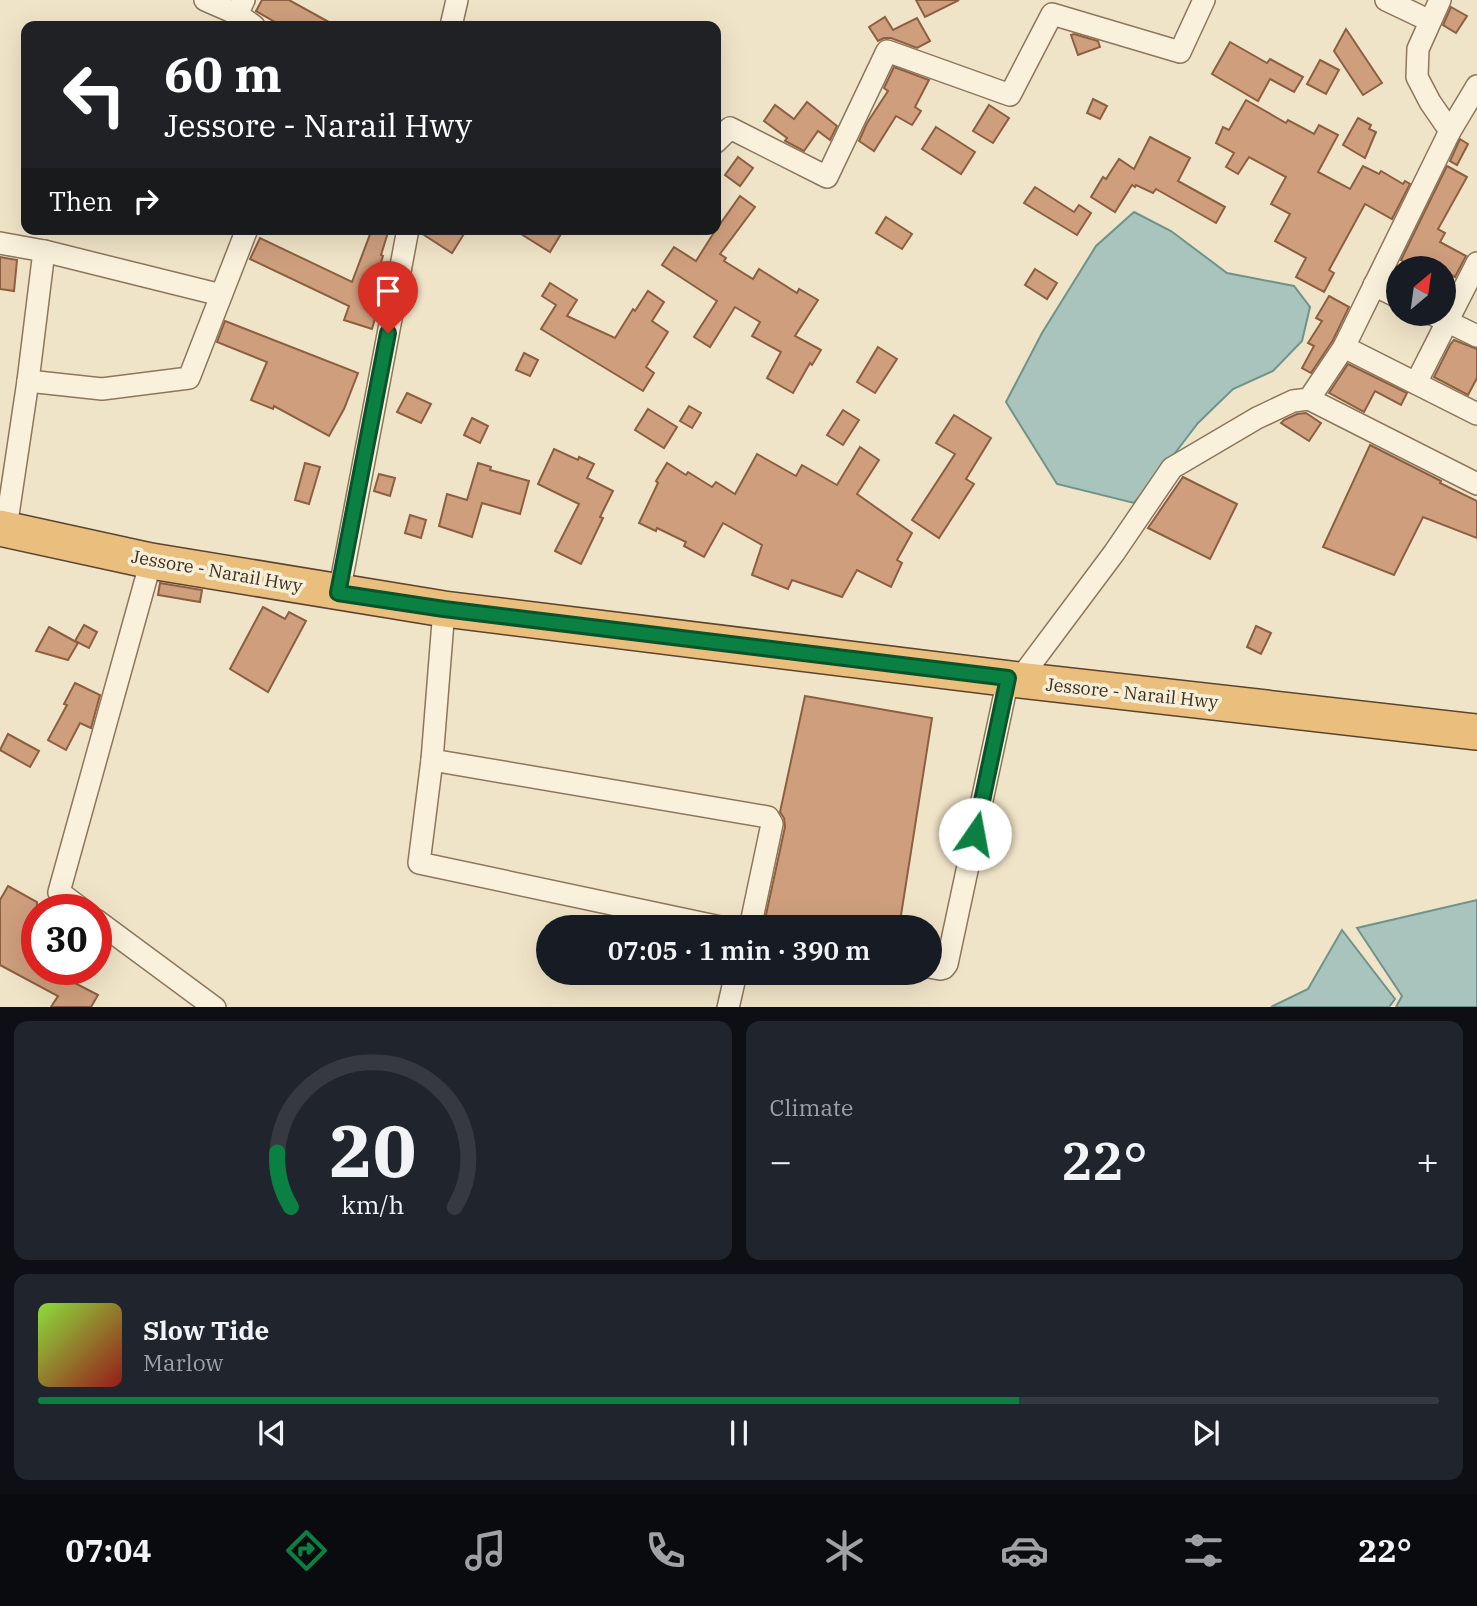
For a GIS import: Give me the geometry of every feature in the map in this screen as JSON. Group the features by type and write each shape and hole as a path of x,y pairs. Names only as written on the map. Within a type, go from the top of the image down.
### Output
{"highway":[{"name":"Jessore - Narail Hwy","path":"3,528 151,561 444,609 1014,679 1477,732"}],"street":[{"path":"205,0 245,14"},
{"path":"452,21 457,0"},
{"path":"721,137 730,128 827,177 887,51 1010,95 1052,14 1180,52 1204,0"},
{"path":"1387,0 1428,20"},
{"path":"1440,0 1418,49 1417,77 1450,131"},
{"path":"1309,399 1344,347 1450,131 1477,86"},
{"path":"27,381 102,390 189,378 245,235"},
{"path":"338,593 407,235"},
{"path":"0,243 44,251 221,295"},
{"path":"3,528 27,381 44,251"},
{"path":"1456,293 1477,263"},
{"path":"1374,285 1386,291"},
{"path":"1416,383 1436,326"},
{"path":"1456,326 1477,336"},
{"path":"1344,347 1477,414"},
{"path":"942,968 947,964 1014,679 1114,554 1172,468 1257,418 1293,401 1309,399 1477,484"},
{"path":"62,894 59,892 151,561"},
{"path":"444,609 432,760 419,863 664,915"},
{"path":"432,760 768,817 772,824 753,915"},
{"path":"112,932 215,1007"},
{"path":"728,1007 733,985"}],"water":[{"path":"1134,212 1171,231 1227,273 1294,286 1310,307 1302,341 1273,371 1233,389 1198,423 1134,503 1057,484 1006,402 1042,333 1096,246"},
{"path":"1477,900 1477,1007 1396,1007 1402,996 1357,928"},
{"path":"1342,930 1395,999 1389,1007 1271,1007 1308,989"}],"building":[{"path":"262,0 289,0 327,21 273,21 256,11"},
{"path":"916,0 959,0 925,17"},
{"path":"1451,7 1467,16 1456,33 1443,25"},
{"path":"885,17 893,30 917,18 930,41 917,48 891,38 878,41 869,27"},
{"path":"1346,29 1382,83 1363,95 1334,51"},
{"path":"1071,35 1098,41 1100,47 1078,55"},
{"path":"1230,42 1267,63 1270,59 1303,77 1294,92 1270,79 1258,101 1212,74"},
{"path":"1320,60 1339,70 1326,94 1307,84"},
{"path":"894,67 929,80 915,107 921,111 912,125 896,116 874,151 859,141 867,123 888,91 884,88"},
{"path":"1093,99 1107,106 1100,119 1087,113"},
{"path":"1246,100 1286,123 1288,120 1314,134 1319,125 1338,135 1318,172 1350,189 1363,166 1379,174 1381,171 1403,184 1405,181 1410,184 1392,219 1365,204 1329,270 1334,273 1324,292 1296,277 1306,258 1275,241 1290,214 1271,204 1286,177 1249,157 1238,174 1226,167 1234,153 1216,143 1223,127 1229,130"},
{"path":"807,102 837,126 830,140 818,131 804,151 785,141 787,138 764,121 775,105 794,119"},
{"path":"989,105 1009,118 993,143 973,131"},
{"path":"1358,118 1371,125 1369,129 1376,132 1365,158 1343,145"},
{"path":"936,127 975,152 961,174 922,149"},
{"path":"1150,137 1190,158 1178,181 1225,207 1216,223 1156,189 1153,193 1132,185 1115,212 1091,197 1103,177 1106,179 1119,159 1134,169"},
{"path":"1460,139 1468,144 1457,165 1450,161"},
{"path":"738,157 753,168 740,186 725,175"},
{"path":"1447,166 1467,177 1438,229 1445,233 1440,242 1466,256 1456,275 1456,256 1403,256"},
{"path":"1035,187 1074,212 1079,205 1091,213 1077,235 1024,203"},
{"path":"740,196 755,207 720,254 726,258 724,261 753,279 759,269 797,293 799,289 818,300 795,336 821,350 812,365 810,363 793,393 767,378 781,352 752,336 760,322 735,307 710,347 694,337 717,301 662,265 674,247 696,261 712,235 721,235 721,223"},
{"path":"886,217 912,234 902,249 876,233"},
{"path":"370,235 387,235 372,290 382,294 372,329 344,320 349,306 250,259 260,238 352,282"},
{"path":"424,235 463,235 452,253"},
{"path":"523,235 560,235 550,252"},
{"path":"0,257 17,260 14,291 0,289"},
{"path":"1035,269 1057,283 1047,299 1025,285"},
{"path":"550,283 577,300 567,316 615,338 648,291 664,302 652,321 668,332 646,367 654,373 643,391 541,329 556,305 542,296"},
{"path":"1329,296 1349,307 1333,340 1311,373 1302,368 1314,346 1308,343 1322,321 1316,318"},
{"path":"225,321 358,373 344,409 329,436 274,406 273,409 251,400 267,362 217,342"},
{"path":"1454,340 1477,349 1477,378 1468,395 1434,377"},
{"path":"878,347 897,359 875,393 857,382"},
{"path":"524,353 538,360 530,376 516,370"},
{"path":"1348,364 1407,393 1401,405 1375,391 1364,412 1329,393"},
{"path":"407,393 431,404 421,423 397,412"},
{"path":"689,406 701,413 692,428 680,421"},
{"path":"648,409 677,427 664,448 635,430"},
{"path":"843,410 859,420 843,445 827,435"},
{"path":"1306,413 1321,423 1309,441 1281,423 1297,414"},
{"path":"954,415 991,438 966,479 974,484 939,538 912,520 955,454 936,443"},
{"path":"472,418 488,426 480,443 464,435"},
{"path":"1370,445 1477,501 1477,538 1423,517 1394,575 1323,547"},
{"path":"860,447 879,460 857,494 912,533 897,560 902,563 891,587 857,570 842,597 792,580 788,589 752,575 762,545 723,523 704,557 684,546 686,542 657,528 656,531 639,523 658,483 656,481 667,463 712,487 716,482 735,494 757,454 796,476 802,465 837,485"},
{"path":"554,449 594,464 587,478 613,491 581,564 555,551 579,504 538,484"},
{"path":"305,463 320,467 309,504 295,500"},
{"path":"478,463 491,467 490,470 529,481 520,514 482,503 472,537 439,526 447,494 467,500"},
{"path":"379,474 395,478 390,496 374,491"},
{"path":"1183,477 1237,504 1210,559 1148,528"},
{"path":"410,515 426,520 421,538 405,533"},
{"path":"160,583 202,590 200,602 158,595"},
{"path":"263,607 285,619 289,612 306,621 268,692 230,669"},
{"path":"84,625 97,632 89,648 75,641"},
{"path":"1256,626 1271,633 1261,654 1247,647"},
{"path":"49,627 78,643 68,660 36,651"},
{"path":"75,683 100,695 91,728 80,723 66,750 48,740 67,705 64,704"},
{"path":"805,696 932,718 901,915 766,915 785,827 780,812"},
{"path":"8,734 39,751 30,767 0,750"},
{"path":"8,886 22,894 21,976 0,965 0,900"},
{"path":"37,985 79,985 98,995 91,1007 51,1007 58,996"}],"route":[{"path":"388,333 338,593 444,609 1008,678 975,834"}]}
